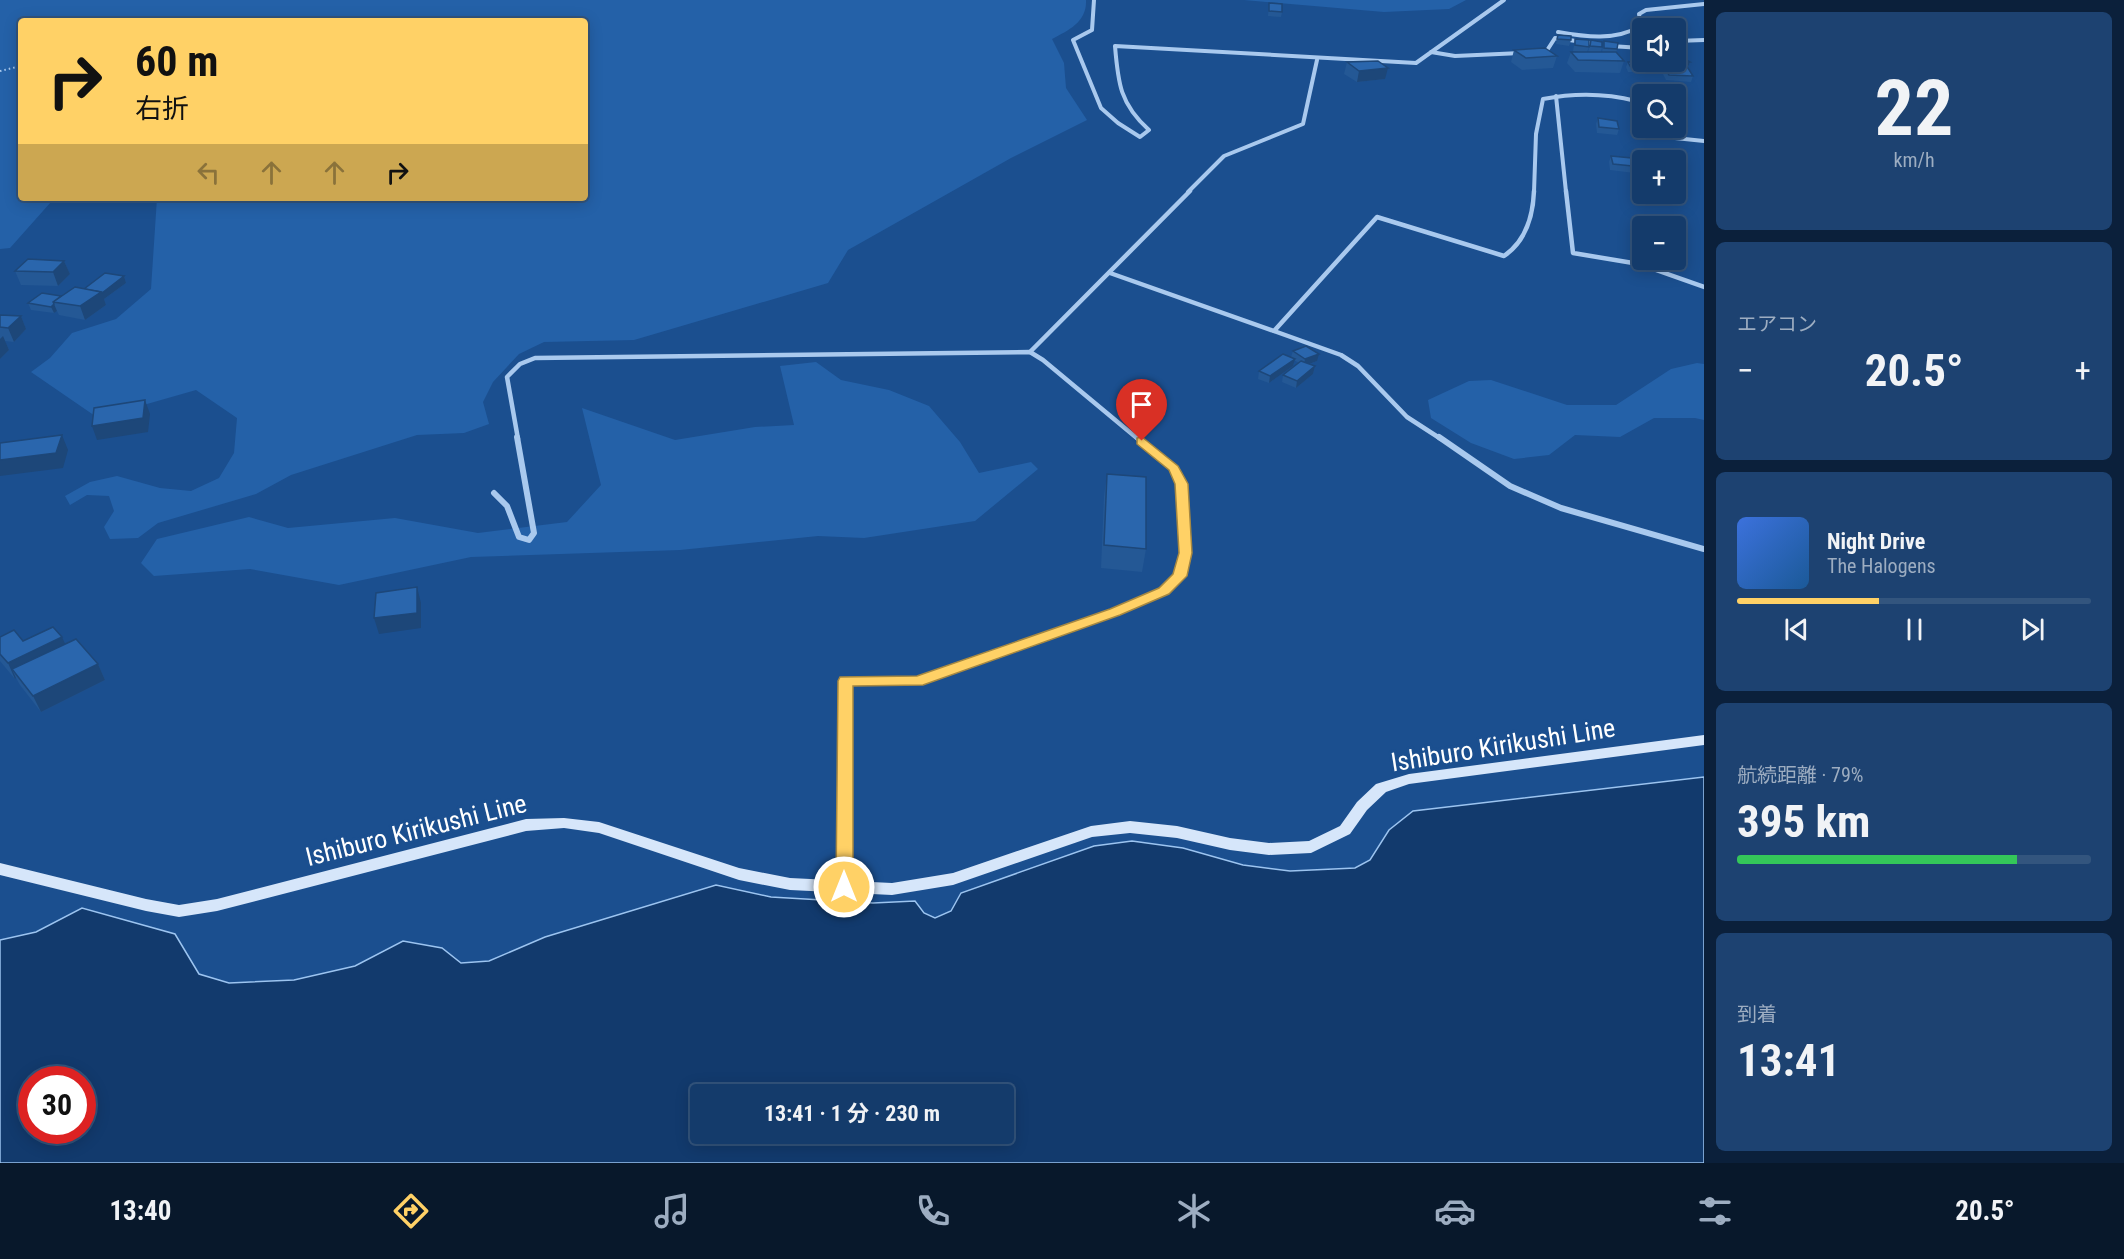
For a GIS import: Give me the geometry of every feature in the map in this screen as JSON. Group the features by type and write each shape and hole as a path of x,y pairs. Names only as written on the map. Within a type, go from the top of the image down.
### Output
{"main road":[{"name":"Ishiburo Kirikushi Line","path":"0,869 146,905 179,910 217,905 526,825 564,823 600,828 739,874 790,884 892,889 953,879 1091,832 1130,827 1177,832 1230,844 1269,849 1311,847 1345,830 1362,806 1381,788 1409,778 1704,740"}],"street":[{"path":"1094,0 1092,30 1073,40 1101,108 1118,123 1140,136 1149,130 1136,119 1120,94 1115,46 1317,60 1416,63 1504,0"},
{"path":"1558,32 1588,36 1626,33 1641,26 1639,14 1646,10 1704,4"},
{"path":"1535,52 1546,52 1555,38 1632,49"},
{"path":"1686,41 1704,40"},
{"path":"1431,52 1455,56 1523,53"},
{"path":"1030,352 1224,156 1303,124 1317,60"},
{"path":"1274,331 1377,217 1504,256 1517,247 1533,212 1536,134 1543,99 1556,96 1632,100"},
{"path":"1556,96 1573,253 1639,264 1704,287"},
{"path":"1675,138 1704,141"},
{"path":"1110,273 1341,355 1358,366 1407,417 1467,454 1510,486 1561,508 1704,549"},
{"path":"494,493 507,506 519,537 529,540 534,533 507,377 520,364 535,358 1030,352 1052,367 1174,468 1181,484 1185,553 1180,576 1164,591 1115,612 918,682 845,681 844,887"}],"path":[{"path":"0,71 18,67"}],"shaded area":[{"path":"0,0 1086,0 1086,8 1080,20 1070,29 1052,39 1064,63 1066,88 1087,120 1011,158 848,250 828,283 634,340 544,342 519,354 493,382 483,402 489,424 464,433 417,435 291,475 256,494 158,523 138,538 110,539 104,527 114,511 109,496 87,495 70,505 65,496 90,482 117,476 160,488 191,491 219,478 234,453 237,418 196,390 98,418 31,372 50,358 72,333 116,319 151,289 157,201 588,201 588,18 18,18 18,201 74,201 51,202 10,248 0,249"},
{"path":"1244,0 1466,0 1449,9 1384,12"},
{"path":"816,362 841,380 889,390 929,406 960,442 979,473 1031,462 1038,469 975,521 864,538 818,536 680,550 471,557 339,585 250,569 154,576 141,563 157,539 249,517 288,528 395,518 478,533 567,522 601,485 582,408 675,440 755,427 794,425 780,366"},
{"path":"1697,363 1704,364 1704,420 1654,418 1620,437 1575,435 1549,455 1514,459 1471,443 1431,418 1428,400 1469,381 1491,380 1567,405 1616,405 1671,369"},
{"path":"1704,777 1704,1163 0,1163 0,940 36,932 82,908 175,934 199,974 229,983 294,980 355,966 403,941 442,948 461,963 489,961 545,937 716,885 771,897 873,903 915,901 924,913 935,918 951,911 961,893 1094,846 1132,841 1183,848 1243,865 1290,871 1355,868 1370,860 1389,830 1413,811"}],"building":[{"path":"1269,3 1282,4 1282,12 1269,11"},
{"path":"1558,35 1571,36 1571,40 1557,39"},
{"path":"1575,39 1589,40 1589,47 1575,45"},
{"path":"1591,40 1602,42 1602,47 1590,46"},
{"path":"1604,41 1618,43 1617,49 1604,48"},
{"path":"1545,48 1557,56 1526,58 1514,50"},
{"path":"1571,52 1616,52 1624,61 1578,60"},
{"path":"1378,61 1388,68 1359,71 1347,62"},
{"path":"1686,68 1693,76 1669,75 1667,72 1686,72"},
{"path":"1598,118 1617,121 1619,129 1599,127"},
{"path":"1611,156 1632,158 1632,166 1613,164"},
{"path":"28,259 64,261 53,272 15,271"},
{"path":"105,273 124,276 102,293 84,289"},
{"path":"75,287 101,292 80,306 53,302"},
{"path":"42,293 61,296 53,302 51,307 28,303"},
{"path":"0,315 21,316 8,328 0,327"},
{"path":"1306,346 1319,354 1305,359 1293,351"},
{"path":"1283,354 1295,359 1270,376 1259,371"},
{"path":"1301,361 1315,366 1297,381 1283,375"},
{"path":"145,400 143,418 92,426 94,408"},
{"path":"62,435 56,453 0,460 0,443"},
{"path":"1107,474 1146,477 1146,549 1104,545"},
{"path":"417,587 417,613 374,618 376,593"},
{"path":"53,627 62,637 8,663 0,654 0,637 14,630 23,641"},
{"path":"76,639 98,664 33,696 12,669"}],"route":[{"path":"844,887 845,681 918,682 1115,612 1164,591 1180,576 1185,553 1181,484 1174,468 1142,441"}]}
